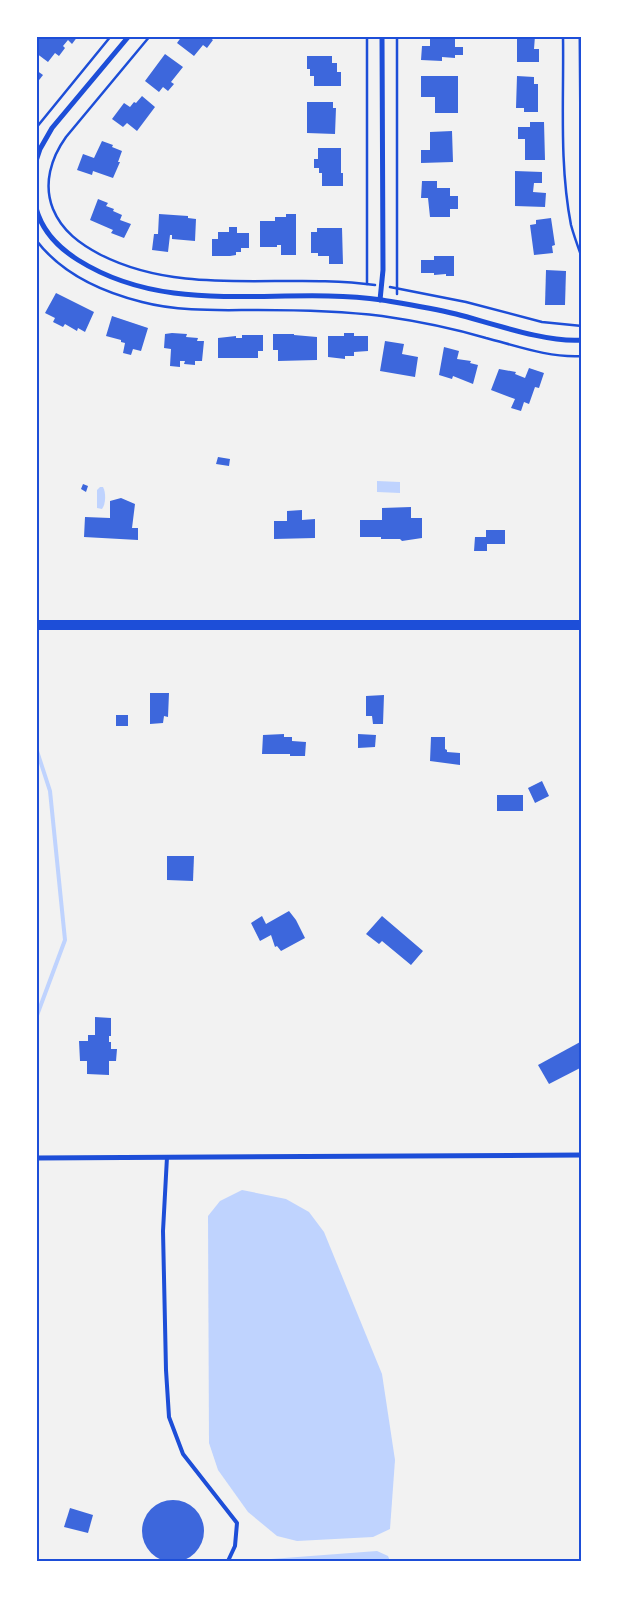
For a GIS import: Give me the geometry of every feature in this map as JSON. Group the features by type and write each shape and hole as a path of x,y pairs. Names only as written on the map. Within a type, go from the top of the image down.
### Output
{"main road":[{"path":"36,625 582,625"}],"street":[{"path":"36,161 52,128 129,36"},
{"path":"380,300 382,286 382,36"},
{"path":"581,36 582,170"},
{"path":"36,208 48,233 62,249 103,273 147,289 180,295 199,296 284,296 380,300 453,313 546,337 582,340"},
{"path":"36,1158 582,1155"}],"lane":[{"path":"167,1157 162,1231 166,1370 170,1417 183,1454 237,1523 235,1546 228,1561"}],"path":[{"path":"36,128 111,36"},
{"path":"150,36 66,137 55,155 49,175 50,196 57,216 70,234 94,251 134,269 168,277 206,281 309,280 367,284 398,288 482,305 542,322 582,326"},
{"path":"367,36 367,284"},
{"path":"396,303 398,288 397,36"},
{"path":"563,36 564,154 567,195 572,227 582,258"},
{"path":"36,240 62,267 92,284 125,297 160,306 197,310 324,311 385,317 452,329 539,353 582,356"}],"water":[{"path":"377,481 400,482 400,493 377,492"},
{"path":"103,487 105,495 102,509 97,508 97,490"},
{"path":"242,1190 286,1199 309,1212 324,1232 382,1374 395,1460 390,1529 373,1537 297,1541 277,1536 248,1512 218,1470 209,1443 208,1216 220,1201"},
{"path":"377,1551 388,1556 390,1561 269,1561 271,1559"}],"building":[{"path":"36,36 78,36 72,44 68,40 59,56 55,53 48,62 36,53"},
{"path":"182,36 210,36 213,40 207,48 203,45 194,56 177,43"},
{"path":"430,36 455,36 455,47 463,47 463,55 455,55 455,58 442,57 442,61 421,60 422,46 430,46"},
{"path":"517,36 535,36 534,49 539,49 539,62 517,62"},
{"path":"165,54 183,67 171,82 174,84 168,91 163,87 159,92 145,81"},
{"path":"307,56 332,56 332,63 337,63 337,72 341,72 341,86 314,86 314,76 310,76 310,69 307,69"},
{"path":"36,70 43,75 36,84"},
{"path":"421,76 458,76 458,113 435,113 435,97 421,97"},
{"path":"517,76 534,77 534,84 538,84 538,112 524,112 524,108 516,108"},
{"path":"142,96 155,107 137,131 127,123 123,127 112,119 124,103 130,107"},
{"path":"307,102 333,102 333,108 336,108 335,134 307,133"},
{"path":"530,122 544,122 545,160 525,160 525,139 518,139 518,127 530,127"},
{"path":"452,131 453,162 421,163 421,150 430,150 430,132"},
{"path":"102,141 122,151 118,162 120,162 113,178 93,171 92,175 77,170 83,154 94,158"},
{"path":"318,148 341,148 343,186 322,186 322,173 319,173 319,168 314,168 314,159 318,159"},
{"path":"515,171 542,172 542,183 534,183 533,192 546,193 545,207 515,206"},
{"path":"422,181 437,181 437,188 450,188 450,196 458,196 458,209 450,209 450,217 430,217 428,198 421,198"},
{"path":"98,199 108,203 106,206 122,215 120,220 131,224 124,238 111,233 113,230 90,220"},
{"path":"159,214 188,216 188,218 196,219 195,241 172,239 172,235 170,235 168,252 152,250 154,234 158,234"},
{"path":"286,214 296,214 296,255 281,255 281,245 277,245 277,247 260,247 260,221 275,221 275,217 286,217"},
{"path":"551,218 555,245 552,246 553,253 534,255 530,225 536,224 536,220"},
{"path":"229,227 237,227 237,233 249,233 249,248 241,248 241,252 236,252 236,255 212,256 212,239 218,239 218,232 229,232"},
{"path":"317,228 342,228 343,264 329,264 329,256 318,256 318,253 311,253 311,232 317,232"},
{"path":"434,256 454,256 454,276 421,273 421,260 434,260"},
{"path":"546,270 566,271 565,305 545,305"},
{"path":"56,293 94,312 85,332 78,328 77,331 65,324 63,327 53,322 55,318 45,313"},
{"path":"112,316 148,328 141,351 133,349 131,355 123,353 125,343 106,336"},
{"path":"344,333 354,333 354,336 368,336 368,351 354,352 354,356 345,356 345,359 328,357 328,336 344,336"},
{"path":"165,334 187,334 186,337 198,338 197,341 204,341 202,361 195,361 195,365 184,364 185,361 180,361 180,367 170,366 171,349 164,348"},
{"path":"273,334 317,337 317,360 278,361 278,350 273,350"},
{"path":"242,335 263,335 263,351 258,351 258,358 218,358 218,338 236,336 236,338 242,338"},
{"path":"385,341 404,344 402,354 418,357 415,377 380,371"},
{"path":"444,347 459,351 457,359 471,361 470,363 478,365 473,384 453,376 452,379 439,375"},
{"path":"529,368 544,373 539,388 535,387 529,404 524,402 521,411 511,408 515,399 491,390 499,369 516,372 515,374 525,378"},
{"path":"218,457 230,459 229,466 216,464"},
{"path":"83,484 88,486 86,492 81,489"},
{"path":"121,498 135,504 132,528 138,528 138,540 84,537 85,517 110,518 110,501"},
{"path":"411,507 411,518 422,518 422,538 402,541 400,539 381,539 381,537 360,537 360,520 382,520 382,508"},
{"path":"302,510 302,520 315,519 315,538 274,539 274,521 287,521 287,511"},
{"path":"486,530 505,530 505,544 487,544 487,551 474,551 475,537 486,537"},
{"path":"150,693 169,693 168,717 164,716 163,723 150,724"},
{"path":"384,695 383,724 373,724 372,716 366,716 366,696"},
{"path":"116,715 128,715 128,726 116,726"},
{"path":"284,734 284,737 292,737 292,741 306,742 305,756 262,754 263,735"},
{"path":"358,734 376,735 375,747 358,748"},
{"path":"431,737 445,737 445,749 447,752 460,753 460,765 430,761"},
{"path":"542,781 549,796 535,803 528,788"},
{"path":"497,795 523,795 523,811 497,811"},
{"path":"167,856 194,856 193,881 167,880"},
{"path":"289,911 305,938 281,951 277,946 275,947 271,935 260,941 251,923 262,916 266,924"},
{"path":"382,916 423,951 411,965 382,941 379,944 366,934"},
{"path":"95,1017 111,1018 109,1042 111,1042 111,1049 117,1049 116,1061 109,1061 109,1075 87,1074 87,1061 80,1061 79,1041 88,1041 88,1035 95,1035"},
{"path":"582,1041 582,1067 549,1084 538,1065"},
{"path":"173,1500 185,1502 195,1509 202,1519 204,1531 202,1543 195,1553 185,1560 173,1562 161,1560 151,1553 144,1543 142,1531 144,1519 151,1509 161,1502"},
{"path":"70,1508 93,1515 88,1533 64,1527"}],"waterway":[{"path":"36,748 50,791 65,940 36,1018"}]}
